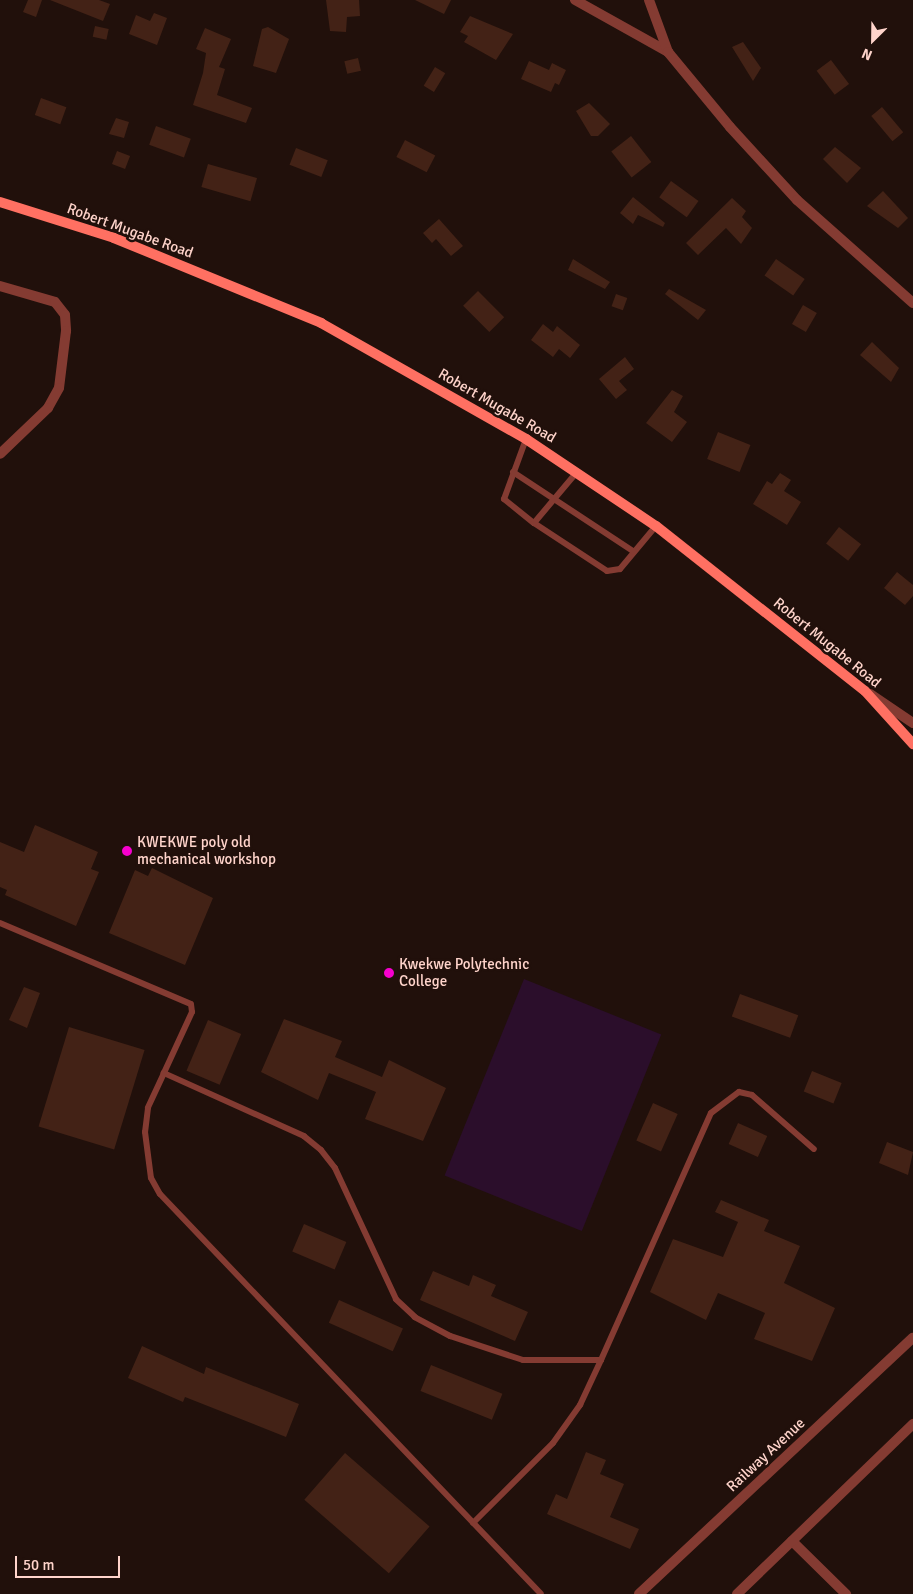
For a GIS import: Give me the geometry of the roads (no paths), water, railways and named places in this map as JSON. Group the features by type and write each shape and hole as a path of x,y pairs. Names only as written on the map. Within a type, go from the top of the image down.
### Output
{"main road":[{"name":"Robert Mugabe Road","path":"0,202 114,238 321,323 526,439 656,526 865,691 913,744"}],"street":[{"path":"575,0 668,52 797,200 913,303"},
{"path":"649,0 668,52"},
{"path":"0,286 54,302 65,315 66,331 59,388 48,408 0,454"},
{"path":"865,691 913,723"},
{"name":"Railway Avenue","path":"639,1594 913,1338"},
{"path":"737,1594 913,1424"},
{"path":"792,1541 846,1594"}],"lane":[{"path":"526,439 504,499 534,523 607,571 620,569 656,526"},
{"path":"513,472 634,551"},
{"path":"534,523 556,500 577,472"},
{"path":"0,922 191,1004 192,1012 148,1108 144,1132 151,1178 160,1194 540,1594"},
{"path":"164,1073 304,1136 321,1150 335,1168 396,1299 415,1317 450,1336 523,1360 601,1360"},
{"path":"473,1523 553,1443 580,1405 710,1113 739,1092 752,1095 814,1149"}],"place":[{"name":"KWEKWE poly old mechanical workshop","path":"127,851"},
{"name":"Kwekwe Polytechnic College","path":"389,973"}]}
